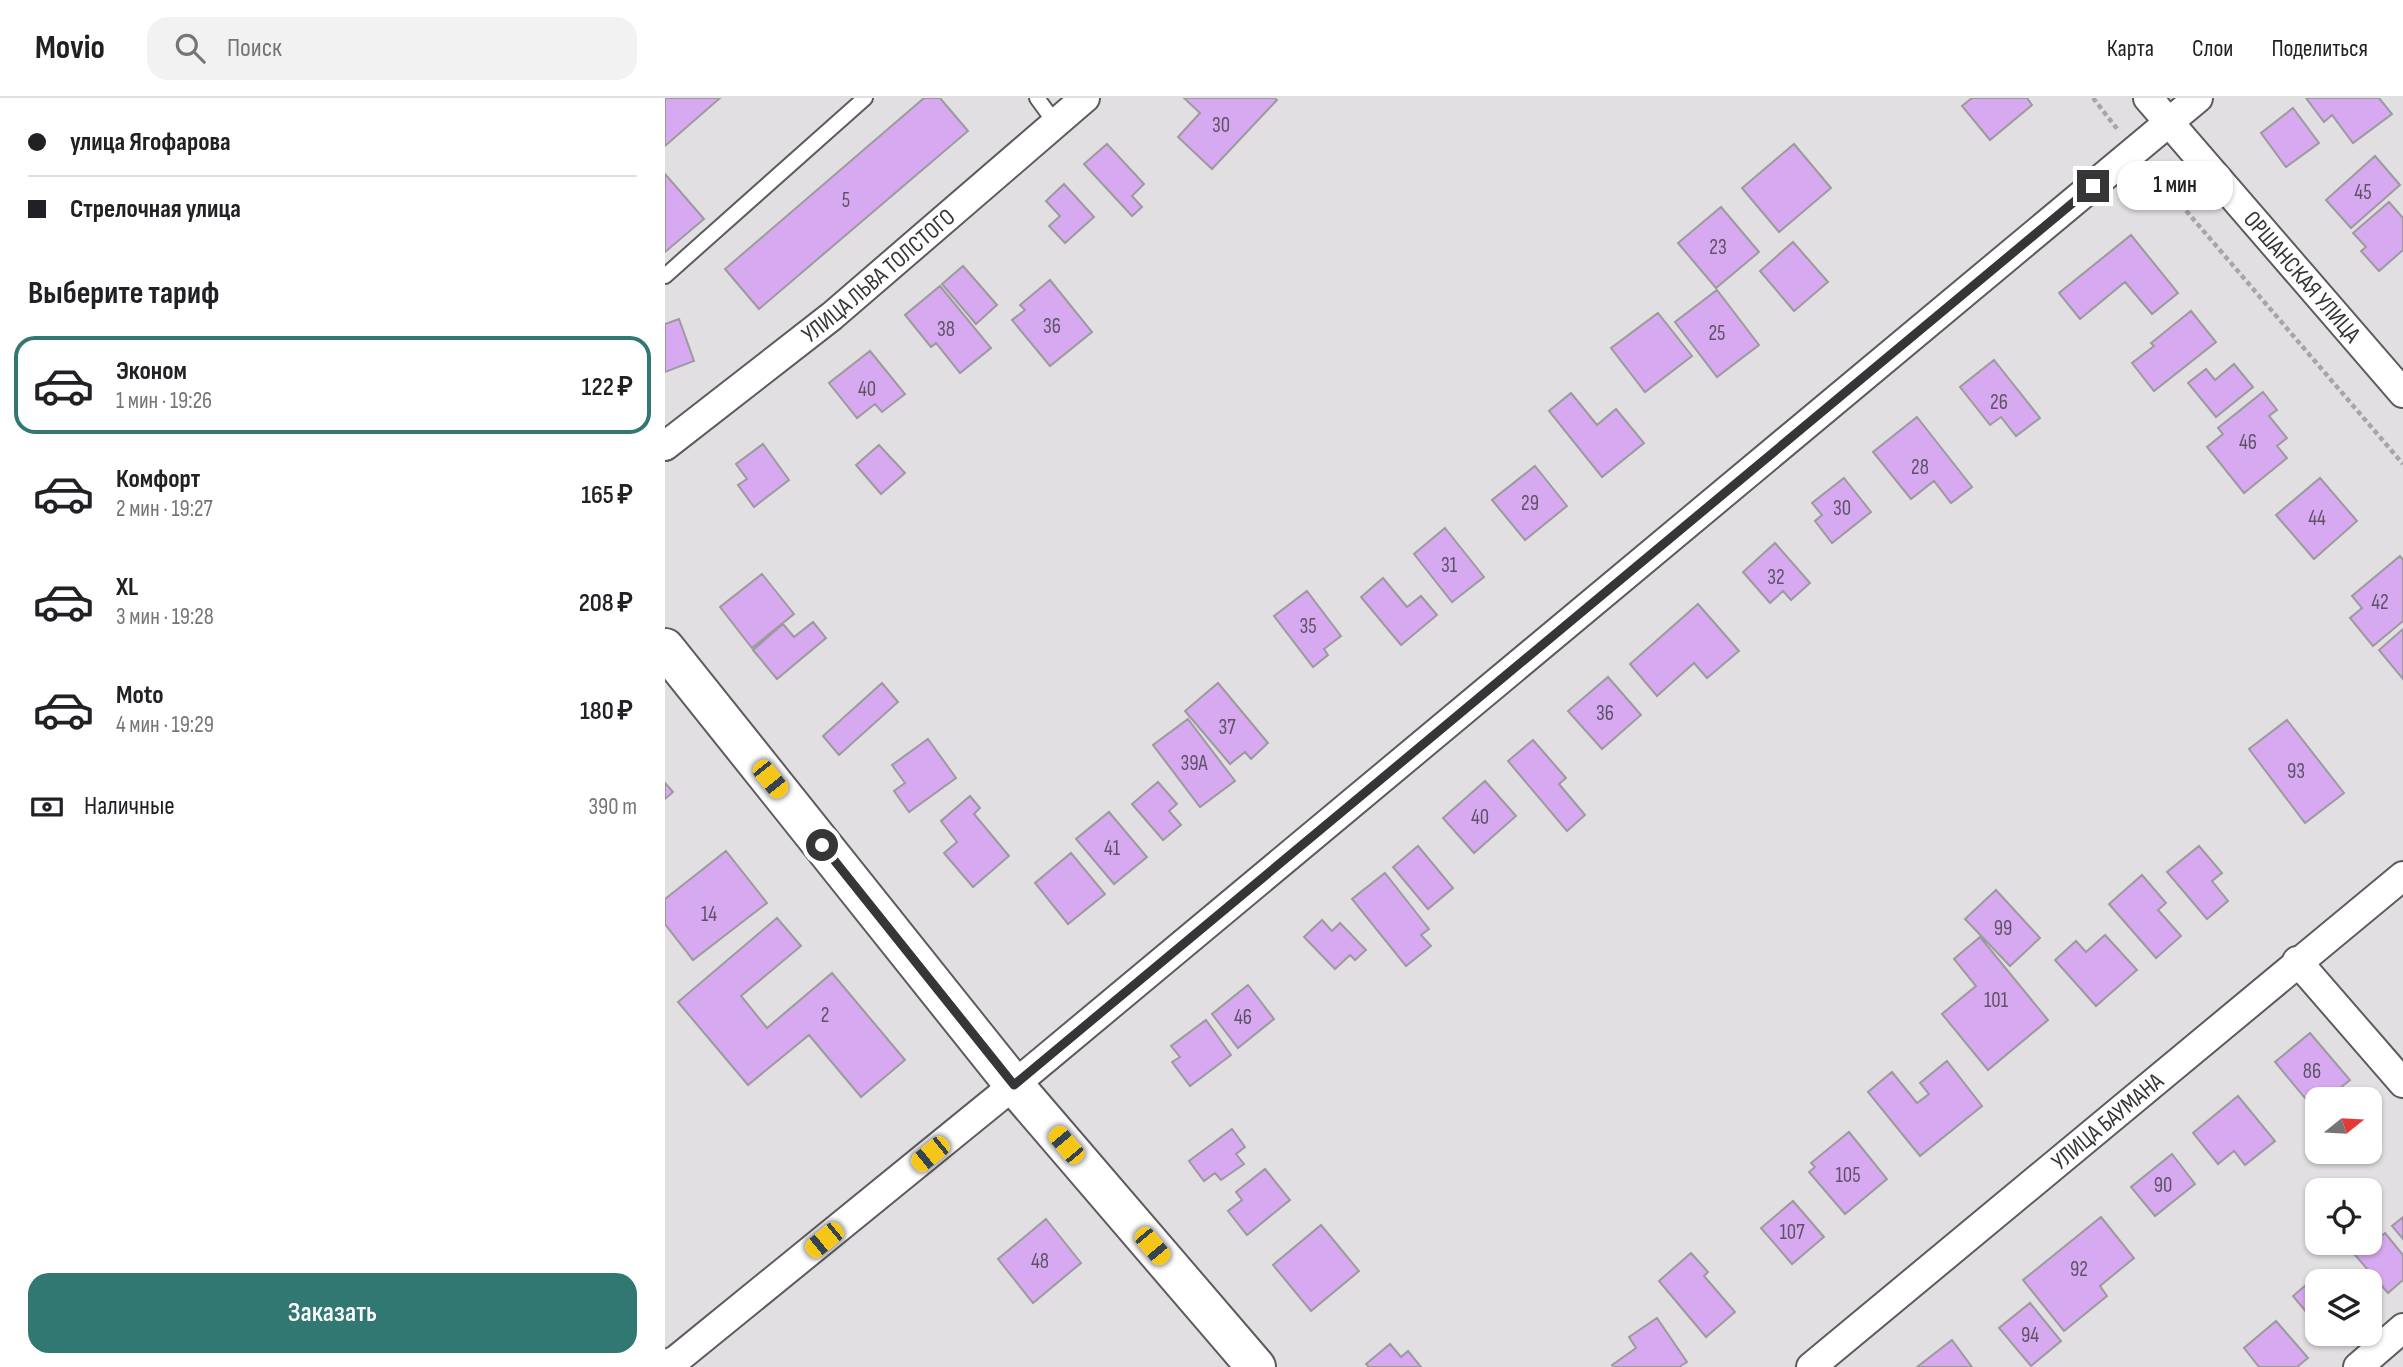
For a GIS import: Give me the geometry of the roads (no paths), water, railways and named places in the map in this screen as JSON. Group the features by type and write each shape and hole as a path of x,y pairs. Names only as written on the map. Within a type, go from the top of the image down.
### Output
{"main road":[{"path":"665,648 1014,1085 1256,1367"}],"street":[{"name":"УЛИЦА ЛЬВА ТОЛСТОГО","path":"665,446 832,316 1085,98"},
{"name":"ОРШАНСКАЯ УЛИЦА","path":"2148,98 2403,393"},
{"path":"665,1365 676,1360 1014,1085 2199,98"},
{"name":"УЛИЦА БАУМАНА","path":"1811,1367 2297,961 2403,876"},
{"path":"2297,961 2403,1083"},
{"path":"2358,1367 2403,1328"}],"lane":[{"path":"665,276 865,98"},
{"path":"1037,98 1056,124"}]}
